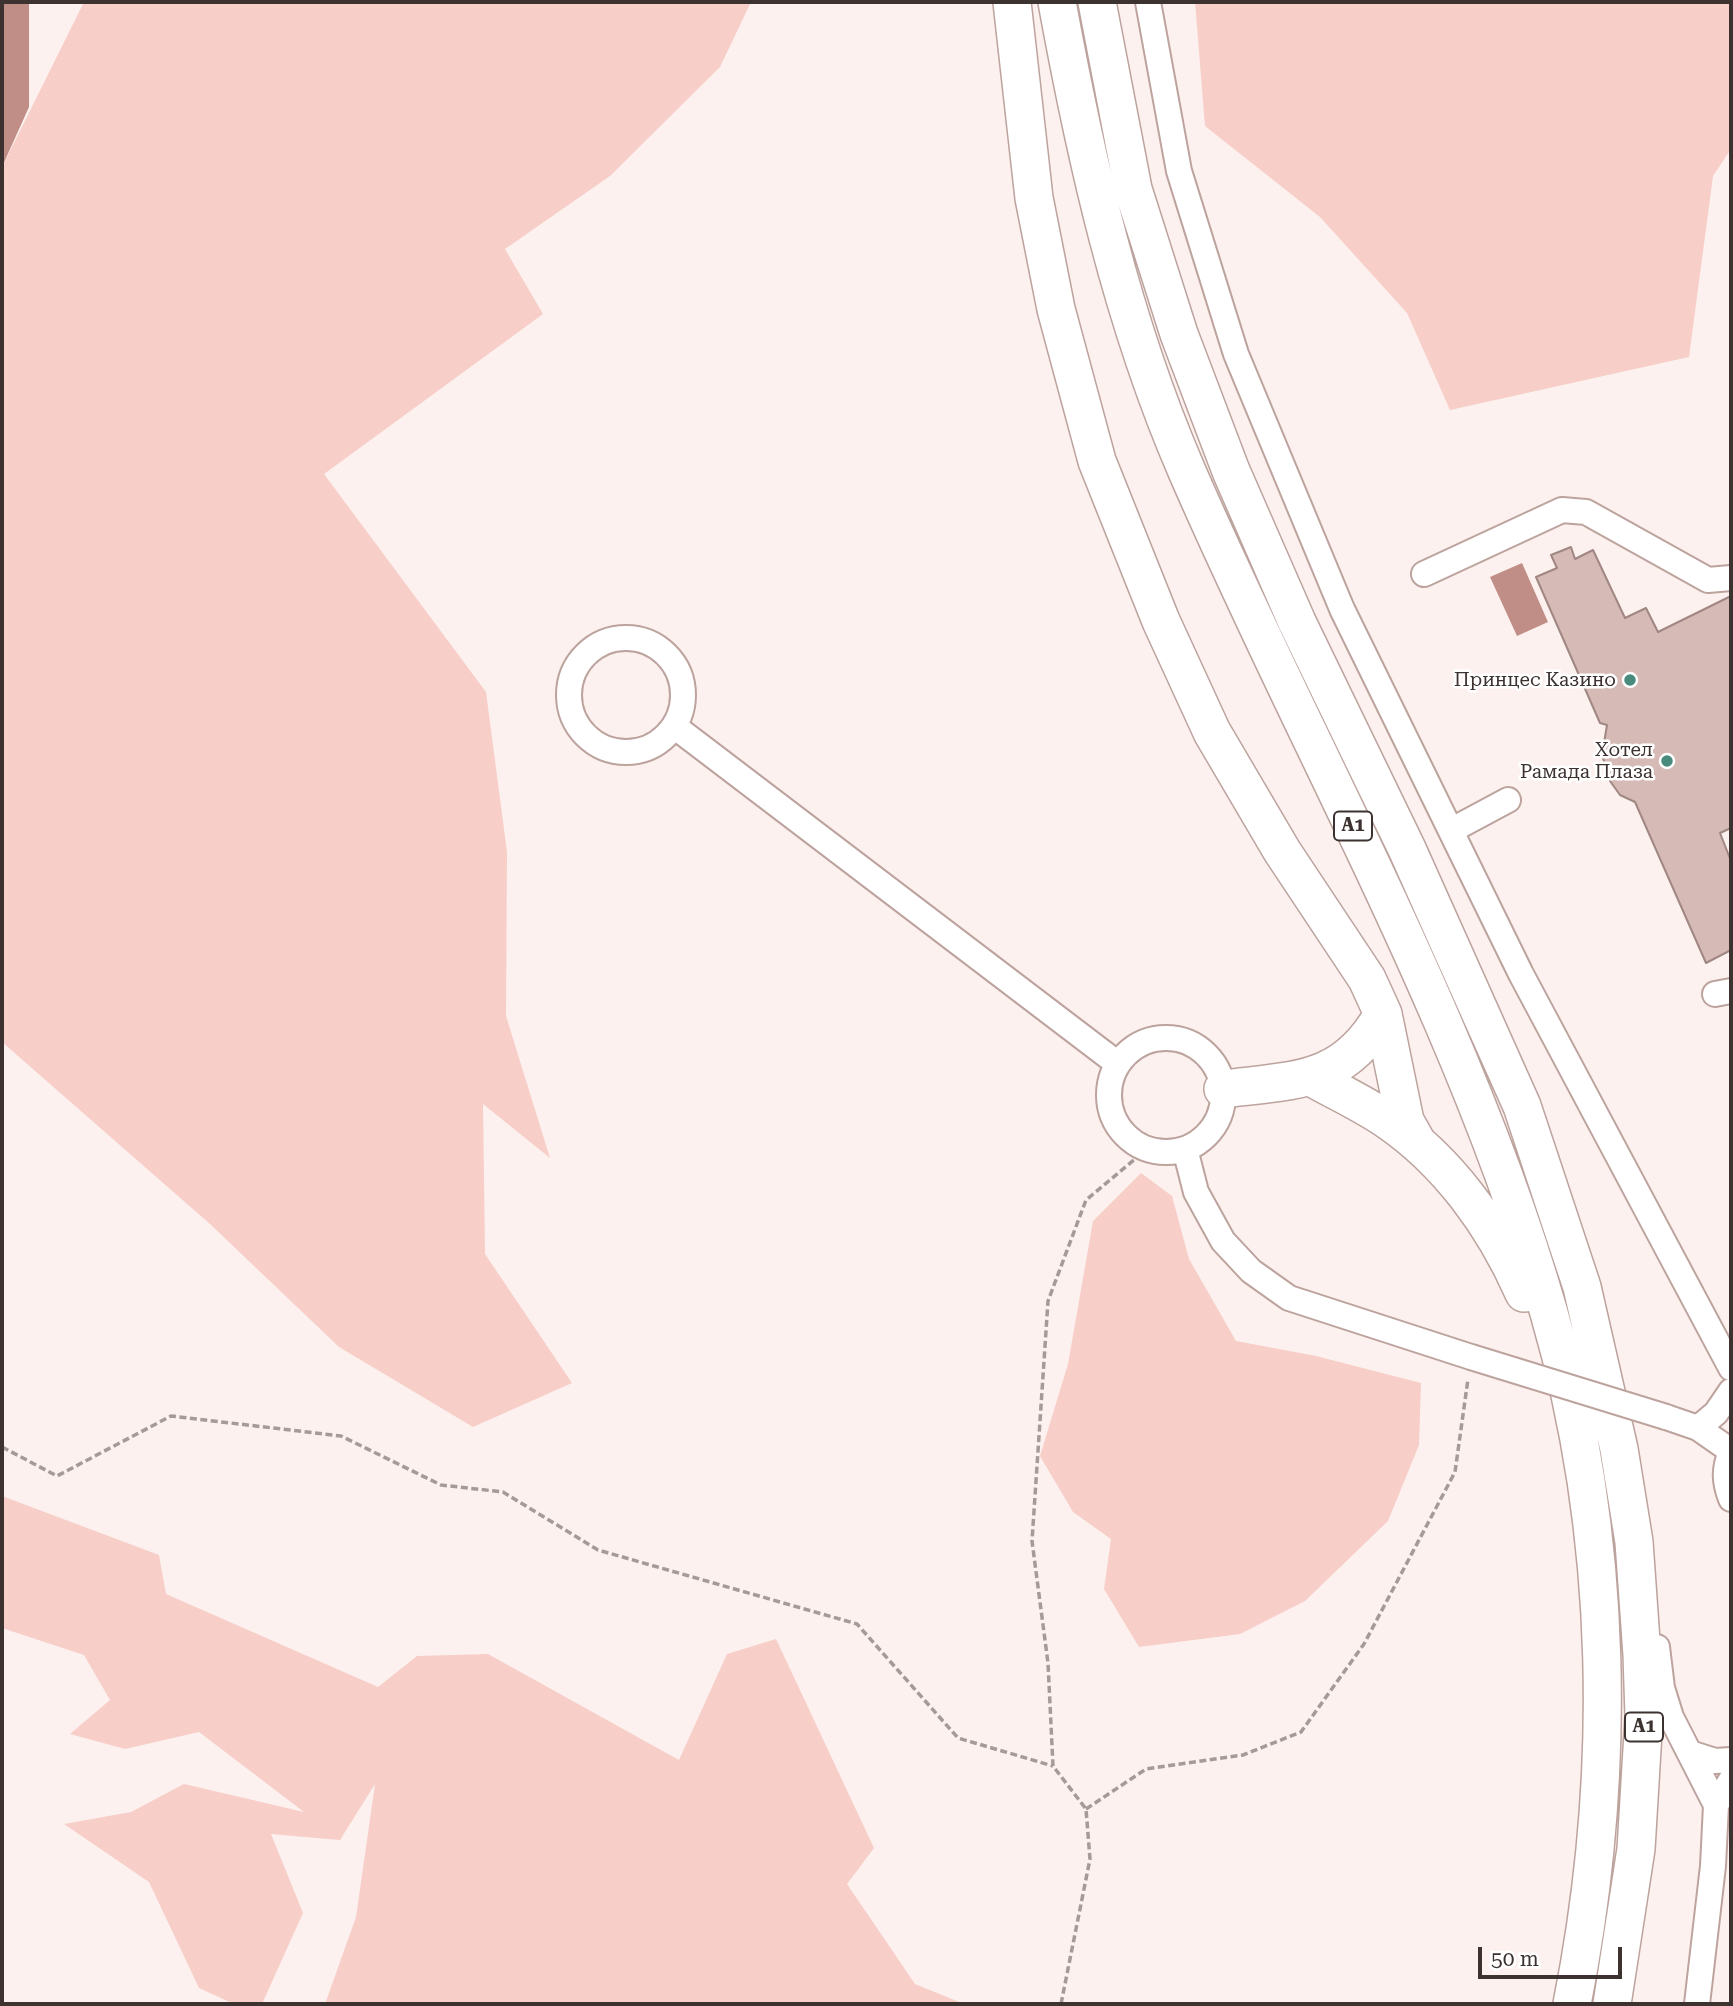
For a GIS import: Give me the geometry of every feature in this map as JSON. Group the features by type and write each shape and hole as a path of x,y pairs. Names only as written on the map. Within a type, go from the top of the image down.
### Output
{"highway":[{"path":"1012,2 1034,198 1056,309 1097,461 1161,621 1212,732 1282,851 1367,979 1383,1014 1405,1121 1418,1144"},
{"name":"A1","path":"1057,2 1082,136 1122,283 1185,465 1451,1040 1502,1170 1550,1315 1579,1439 1589,1507 1603,1662 1595,1849 1572,2004"},
{"name":"A1","path":"1097,2 1133,189 1179,334 1231,471 1297,622 1407,849 1522,1106 1582,1287 1619,1449 1634,1542 1644,1716 1636,1849 1612,2004"},
{"path":"1223,1089 1311,1077 1336,1066 1358,1049 1383,1014"},
{"path":"1311,1077 1385,1119 1418,1144 1459,1185 1513,1268 1539,1326 1573,1465 1591,1614 1603,1662"}],"street":[{"path":"1148,2 1179,171 1236,354 1342,609 1521,974 1731,1368"},
{"path":"1424,574 1562,510 1586,512 1708,580 1731,578"},
{"path":"624,638 641,640 658,647 671,659 680,675 683,692 681,710 674,726 660,741 643,750 623,752 604,747 587,736 575,720 569,701 571,681 579,663 591,650 606,641 624,638"},
{"path":"674,726 1118,1063"},
{"path":"1452,831 1508,800"},
{"path":"1162,1038 1180,1039 1196,1046 1210,1057 1219,1072 1223,1089 1222,1108 1214,1126 1202,1140 1185,1149 1166,1153 1147,1149 1126,1135 1112,1114 1109,1096 1111,1079 1118,1063 1130,1050 1145,1042 1162,1038"},
{"path":"1185,1149 1196,1192 1223,1241 1251,1271 1289,1298 1698,1428 1731,1451 1725,1466 1725,1483 1731,1499"},
{"path":"1698,1428 1716,1413 1731,1391"},
{"path":"1619,1449 1644,1515 1662,1688 1671,1717 1716,1805"},
{"path":"1690,1754 1715,1760 1731,1760"},
{"path":"1697,2004 1713,1866 1716,1805 1731,1780"}],"path":[{"path":"1061,2004 1090,1858 1086,1809 1053,1766 1048,1663 1032,1541 1048,1301 1086,1200 1147,1149"},
{"path":"1086,1809 1146,1769 1243,1755 1301,1732 1364,1644 1455,1472 1471,1357"},
{"path":"2,1447 57,1476 171,1416 341,1436 440,1485 503,1492 598,1550 857,1625 958,1738 1053,1766"}],"shaded area":[{"path":"2,2 29,2 29,107 2,167"},
{"path":"84,2 751,2 720,67 610,176 505,249 543,314 324,474 486,692 507,852 506,1016 550,1158 483,1104 485,1254 572,1383 473,1427 339,1347 210,1224 2,1042 2,167"},
{"path":"1195,2 1731,2 1731,149 1713,176 1689,357 1450,410 1407,313 1320,217 1205,126"},
{"path":"1522,563 1548,622 1517,636 1490,577"},
{"path":"1141,1173 1172,1196 1189,1259 1236,1341 1316,1356 1421,1383 1419,1445 1388,1521 1305,1601 1240,1634 1139,1647 1104,1589 1111,1539 1073,1512 1040,1456 1068,1364 1093,1221"},
{"path":"2,1496 159,1555 166,1594 378,1687 417,1656 488,1654 679,1760 727,1654 776,1639 874,1848 847,1884 915,1984 964,2004 325,2004 356,1917 375,1784 340,1840 271,1834 303,1913 262,2004 234,2004 199,1988 149,1882 64,1824 131,1812 184,1784 304,1812 199,1732 125,1749 70,1734 110,1700 84,1655 2,1628"}],"building":[{"name":"Хотел Рамада Плаза","path":"1571,547 1575,559 1593,550 1625,618 1646,608 1658,632 1731,596 1731,828 1720,833 1731,861 1731,950 1706,963 1635,802 1620,795 1610,781 1602,755 1607,725 1600,723 1536,577 1557,568 1551,555"}],"place":[{"name":"Принцес Казино","path":"1630,680"},
{"name":"Хотел Рамада Плаза","path":"1667,761"}]}
